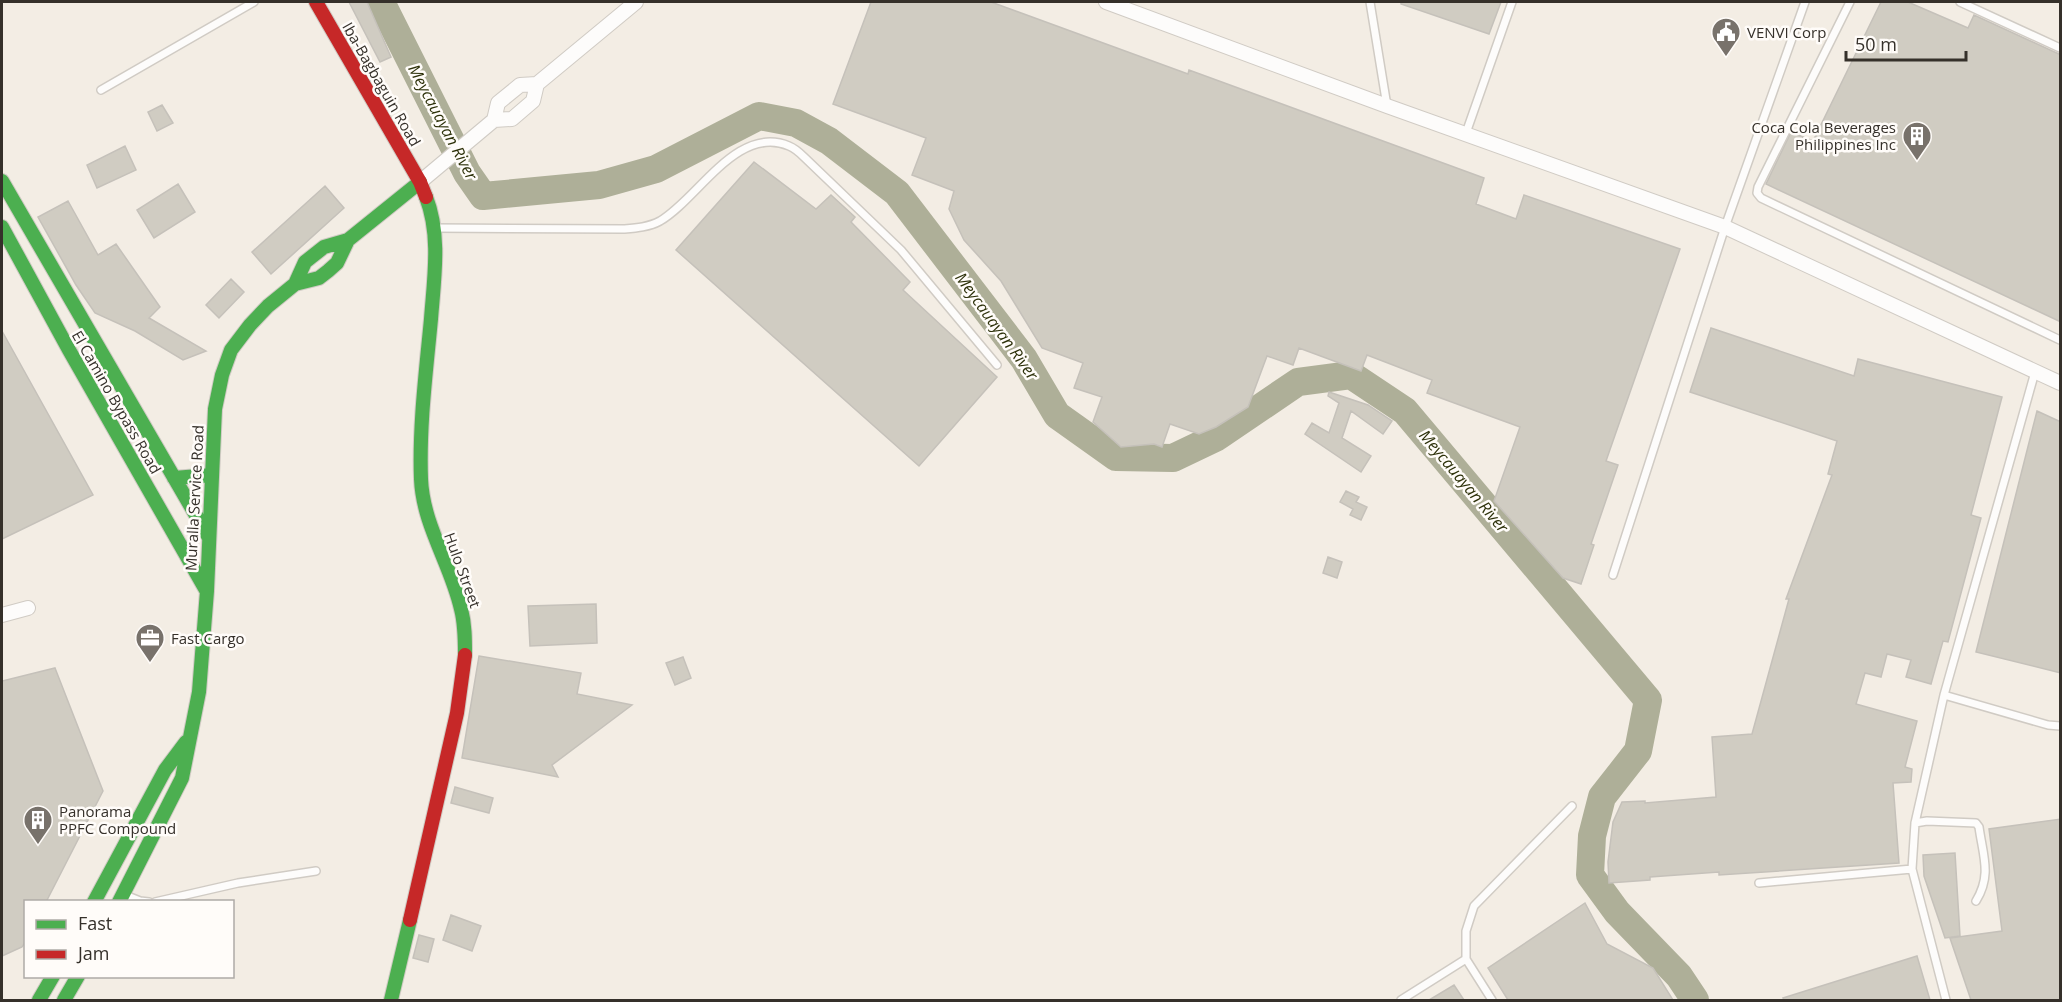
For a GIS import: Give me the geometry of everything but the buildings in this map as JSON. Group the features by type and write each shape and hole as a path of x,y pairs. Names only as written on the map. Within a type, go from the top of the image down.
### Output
{"street":[{"name":"Iba-Bagbaguin Road","path":"316,2 420,182"},
{"path":"494,120 498,103 520,85 537,84 636,2"},
{"path":"1106,2 1725,227 2061,383"},
{"path":"420,182 494,120 512,119 533,101 537,84"},
{"name":"El Camino Bypass Road","path":"2,181 208,536"},
{"name":"Hulo Street","path":"391,1000 455,721 464,667 465,638 462,609 423,504 421,477 433,275 433,228 430,208 420,182"},
{"name":"Muralla Service Road","path":"121,898 182,778 199,692 207,591 215,409 222,375 231,350 268,306 294,284 305,261 324,247 348,240 420,182"},
{"path":"3,230 24,222"},
{"name":"El Camino Bypass Road","path":"3,230 207,591"},
{"name":"Muralla Service Road","path":"294,284 319,278 328,271 337,263 348,240"},
{"path":"134,465 158,451"},
{"path":"174,478 212,475"},
{"path":"2,615 28,608"},
{"name":"Muralla Service Road","path":"95,900 165,770 188,740"},
{"path":"39,1000 52,978"},
{"path":"64,1000 77,978"}],"lane":[{"path":"101,90 254,2"},
{"path":"1370,2 1387,106"},
{"path":"1466,133 1512,2"},
{"path":"1613,575 1725,227 1804,2"},
{"path":"1850,2 1757,193 1761,198 2061,340"},
{"path":"1960,2 2061,48"},
{"path":"433,228 624,229 644,227 660,221 732,156 750,145 771,143 789,146 804,157 901,250 997,365"},
{"path":"1946,1000 1912,869 1915,823 1944,695 2035,372"},
{"path":"1944,695 2048,725 2061,726"},
{"path":"1492,1000 1466,959 1466,931 1474,906 1572,806"},
{"path":"1915,823 1976,823 1987,876 1984,888 1976,901"},
{"path":"1759,883 1912,869"},
{"path":"164,900 238,883 316,871"},
{"path":"103,885 121,898"},
{"path":"1401,1000 1466,959"}],"waterway":[{"name":"Meycauayan River","path":"381,2 467,173 483,196 599,185 656,169 759,116 796,123 829,141 897,193 1024,359 1057,415 1116,457 1173,458 1217,437 1298,382 1351,375 1405,411 1648,700 1638,751 1602,797 1592,836 1590,875 1617,912 1679,976 1695,1000"}],"traffic: fast":[{"path":"2,181 208,536"},
{"path":"295,284 319,278 328,271 337,263 348,240 420,182"},
{"path":"426,197 434,226 435,257 422,419 421,479 427,513 461,609 465,655"},
{"path":"2,227 69,350 206,590"},
{"path":"120,900 182,778 199,692 207,591 215,409 222,375 231,350 268,306 295,284 305,262 324,247 348,240"},
{"path":"174,478 211,475"},
{"path":"95,900 165,770 186,742"},
{"path":"391,1000 410,920"},
{"path":"39,1000 52,978"},
{"path":"64,1000 77,978"}],"traffic: jam":[{"path":"316,2 420,182 426,197"},
{"path":"410,920 457,713 465,655"}],"place":[{"name":"VENVI Corp","path":"1726,58"},
{"name":"Coca Cola Beverages Philippines Inc","path":"1917,162"},
{"name":"Fast Cargo","path":"150,664"},
{"name":"Panorama PPFC Compound","path":"38,846"}]}
